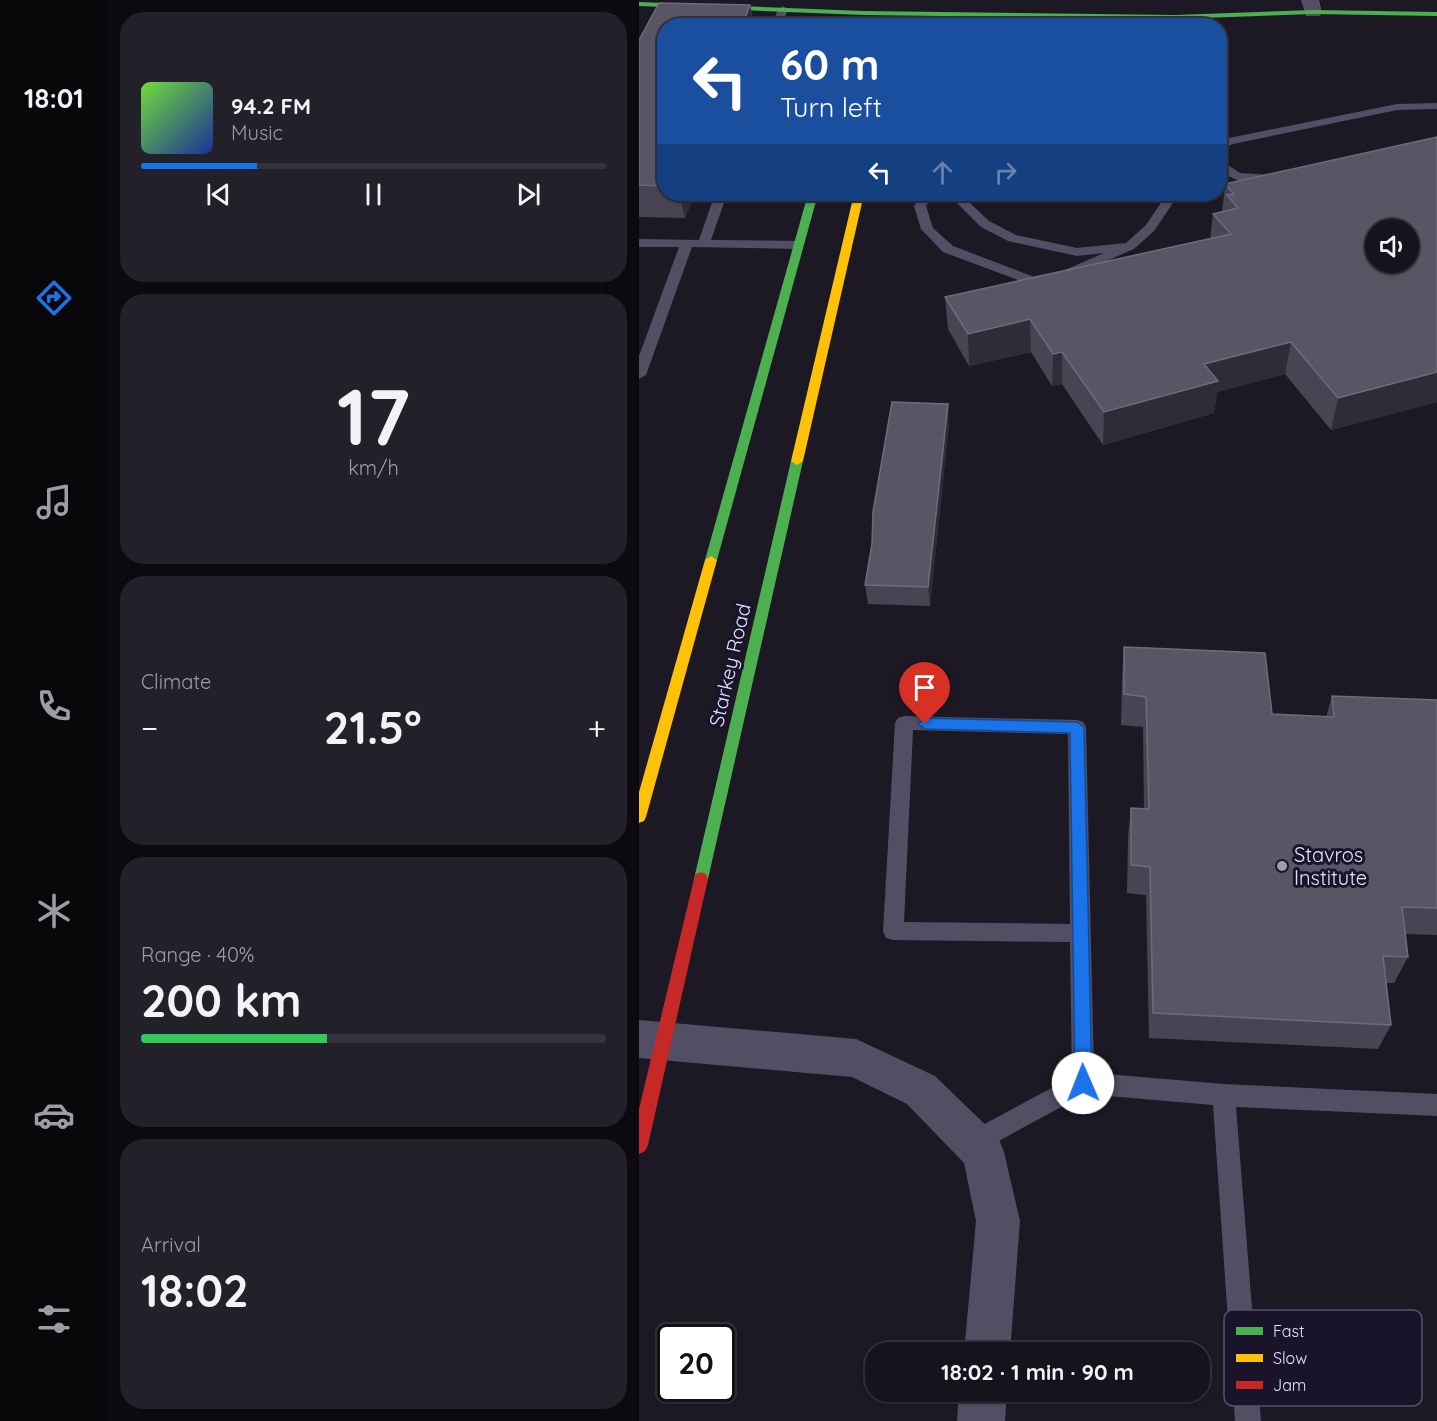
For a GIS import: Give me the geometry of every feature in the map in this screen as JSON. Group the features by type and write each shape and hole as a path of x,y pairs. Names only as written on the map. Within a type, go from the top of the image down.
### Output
{"main road":[{"path":"639,4 1025,18"},
{"path":"1202,18 1311,6 1437,14"},
{"path":"639,817 811,201"},
{"name":"Starkey Road","path":"639,1145 652,1040 857,201"}],"street":[{"path":"652,1040 856,1058 921,1090 984,1152 998,1221 988,1342"},
{"path":"981,1421 982,1402"}],"lane":[{"path":"780,18 783,9"},
{"path":"1227,143 1397,107 1437,106"},
{"path":"1227,169 1234,176 1257,181 1283,179"},
{"path":"704,243 719,201"},
{"path":"924,201 921,206 927,229 948,249 1042,285 1130,246 1151,228 1168,201"},
{"path":"963,201 985,224 1012,238 1077,252 1130,246"},
{"path":"639,243 798,245"},
{"path":"639,375 687,243"},
{"path":"1081,933 893,931 904,723 1077,727 1081,933 1083,1083"},
{"path":"974,1142 1083,1083 1224,1095 1437,1105"},
{"path":"1224,1095 1240,1310"},
{"path":"1247,1406 1248,1421"}],"building":[{"path":"659,3 750,5 745,18 657,18 657,186 639,185 639,40"},
{"path":"1437,137 1437,372 1338,398 1291,342 1204,364 1218,381 1104,412 1062,352 1053,354 1030,319 968,334 945,297 1231,234 1213,214 1238,208 1227,195 1234,194 1227,184"},
{"path":"892,402 948,404 928,587 865,585 872,544 873,512"},
{"name":"Stavros Institute","path":"1124,647 1265,653 1272,714 1334,717 1332,696 1437,700 1437,908 1402,907 1408,957 1383,956 1391,1025 1153,1013 1150,867 1131,865 1131,808 1149,809 1146,697 1124,694"}],"traffic: fast":[{"path":"639,4 863,13 1095,16 1175,17 1313,12 1437,14"},
{"path":"711,560 811,201"},
{"path":"701,879 797,461"}],"traffic: slow":[{"path":"797,461 857,201"},
{"path":"639,817 711,560"}],"traffic: jam":[{"path":"639,1145 701,879"}],"place":[{"name":"Stavros Institute","path":"1282,866"}],"route":[{"path":"925,724 1077,727 1083,1083"}]}
